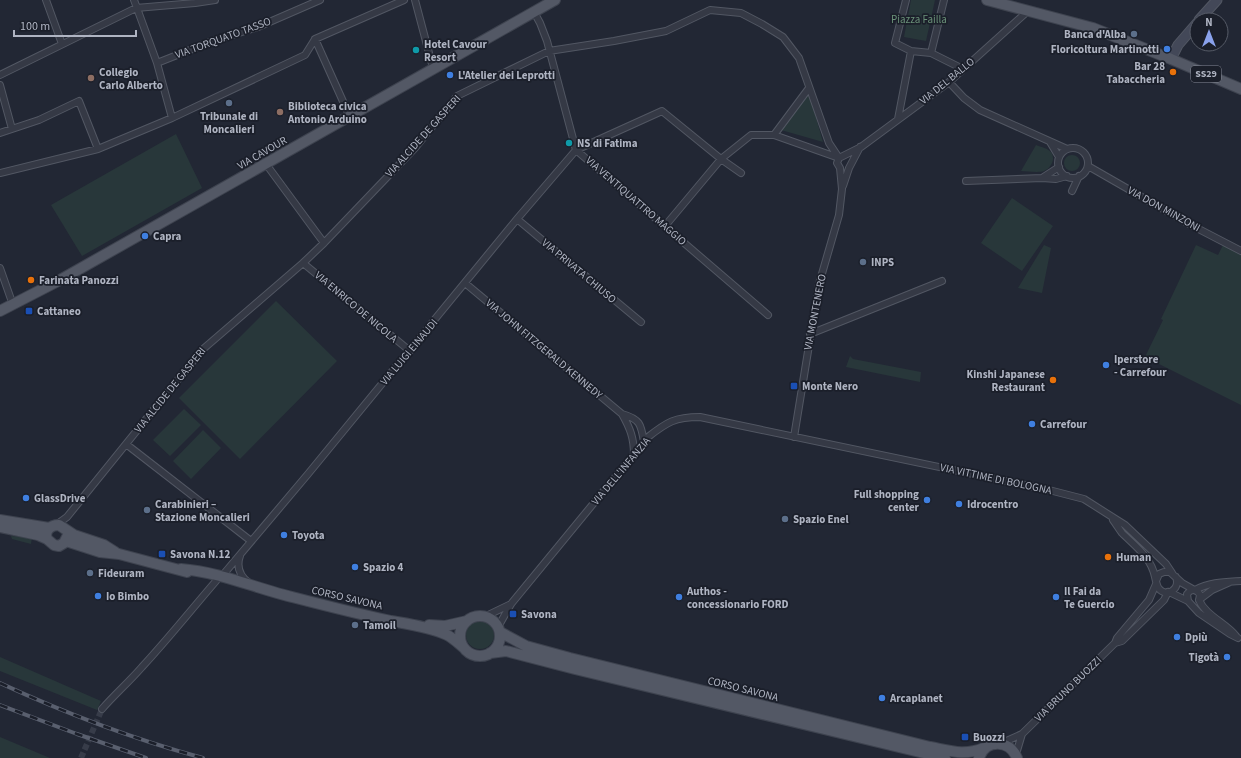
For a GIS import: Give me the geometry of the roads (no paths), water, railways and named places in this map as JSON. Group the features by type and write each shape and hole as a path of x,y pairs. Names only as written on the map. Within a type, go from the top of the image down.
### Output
{"main road":[{"name":"VIA CAVOUR","path":"0,311 60,280 555,0"},
{"path":"987,0 1030,10 1093,28 1170,58"},
{"name":"SS29","path":"1170,58 1241,89"},
{"name":"CORSO SAVONA","path":"0,520 62,526 66,534 62,545 56,546 51,544 47,539 34,533 0,527"},
{"path":"47,539 46,535 52,526"},
{"name":"CORSO SAVONA","path":"66,534 104,545 119,554 181,570 197,576 251,584 273,592 415,625 447,635 464,648"},
{"name":"CORSO SAVONA","path":"219,579 248,589 273,592"},
{"path":"484,617 490,619 499,630 500,637 497,646 490,654 479,656 468,652 464,648 460,634 461,629 472,618 484,617"},
{"name":"CORSO SAVONA","path":"415,625 445,626 467,622"},
{"name":"CORSO SAVONA","path":"499,630 526,646 562,656 922,745 960,753 973,752 990,745 1002,743"},
{"name":"CORSO SAVONA","path":"490,654 506,651 945,758"},
{"path":"1002,743 1007,745 1016,756"},
{"path":"979,758 984,748"}],"street":[{"path":"46,0 62,44"},
{"path":"134,0 157,63 172,118"},
{"path":"0,74 136,8 215,0"},
{"name":"VIA TORQUATO TASSO","path":"157,63 210,42 258,27 320,0"},
{"path":"0,173 98,149 172,118 306,55 315,39 404,0"},
{"path":"415,0 433,68"},
{"path":"906,0 895,43 911,51 931,53 963,69"},
{"path":"931,53 944,0"},
{"path":"1207,12 1217,0"},
{"name":"VIA ALCIDE DE GASPERI","path":"52,526 67,517 202,350 303,264 414,148 457,96 550,51 666,31 710,10 741,13 783,37 799,58 829,143 842,157"},
{"name":"VIA DEL BALLO","path":"861,147 949,82 1030,10"},
{"name":"VIA VENTIQUATTRO MAGGIO","path":"534,12 540,23 550,51 576,150 768,315"},
{"path":"1170,58 1178,45 1189,32"},
{"path":"315,39 350,117"},
{"path":"898,119 911,51"},
{"path":"949,82 964,98 980,110 1066,149"},
{"path":"0,85 12,128"},
{"path":"774,135 810,88"},
{"path":"0,133 39,120 79,101 98,149"},
{"path":"576,150 662,111 721,159 741,173"},
{"path":"665,226 721,159 752,135 774,135 842,157 849,157 851,159 850,166 843,169 840,168 838,163 842,157 861,147"},
{"path":"1050,142 1059,157 1059,167 1063,174 1068,177 1072,191 1079,176 1088,166 1087,157 1081,149 1071,147 1066,149 1059,157"},
{"name":"VIA MONTENERO","path":"794,437 819,284 839,215 842,190 850,166 861,147"},
{"name":"VIA LUIGI EINAUDI","path":"102,709 163,644 251,542 410,351 517,219 576,150"},
{"path":"266,164 324,243"},
{"name":"VIA DON MINZONI","path":"1088,166 1189,224 1241,251"},
{"path":"1042,178 1059,167"},
{"name":"VIA MONTENERO","path":"840,168 842,190"},
{"path":"966,182 1042,178 1056,179 1079,176"},
{"name":"VIA PRIVATA CHIUSO","path":"517,219 641,322"},
{"name":"VIA ENRICO DE NICOLA","path":"303,264 410,351"},
{"path":"0,268 13,305"},
{"path":"810,334 942,281"},
{"name":"VIA JOHN FITZGERALD KENNEDY","path":"465,283 622,414 629,425 634,440 634,455"},
{"name":"VIA JOHN FITZGERALD KENNEDY","path":"622,414 638,420 644,442"},
{"name":"VIA DELL'INFANZIA","path":"499,630 511,604 648,437 668,423 678,419 700,417 794,437"},
{"name":"VIA VITTIME DI BOLOGNA","path":"794,437 1084,499 1124,526 1166,564 1174,575"},
{"path":"126,444 251,542"},
{"path":"66,534 67,517"},
{"path":"1112,519 1121,532 1146,558 1153,568 1156,582 1160,590 1169,592 1189,602 1195,603 1212,590 1230,582"},
{"path":"241,553 238,561 238,568 244,579 251,584"},
{"path":"1156,582 1158,576 1167,571 1174,575 1199,593 1200,599 1206,610 1232,631 1239,640"},
{"path":"1169,592 1176,587 1177,582 1174,575"},
{"path":"1239,640 1199,613 1189,602 1187,594 1190,591 1223,581 1241,581"},
{"name":"VIA BRUNO BUOZZI","path":"1002,743 1022,734 1115,643 1117,638 1149,600 1156,582"},
{"name":"VIA BRUNO BUOZZI","path":"1115,643 1122,641 1164,600 1169,592"},
{"name":"VIA DELL'INFANZIA","path":"484,617 511,604"},
{"name":"VIA BRUNO BUOZZI","path":"1016,756 1022,734"}],"tunnel":[{"path":"81,758 102,709"}],"railway":[{"path":"0,683 49,705 100,725 177,751 203,758"},
{"path":"0,705 146,758"}],"place":[{"name":"Banca d'Alba","path":"1134,34"},
{"name":"Floricoltura Martinotti","path":"1167,49"},
{"name":"Hotel Cavour Resort","path":"416,50"},
{"name":"Bar 28 Tabaccheria","path":"1173,72"},
{"name":"L'Atelier dei Leprotti","path":"450,75"},
{"name":"Collegio Carlo Alberto","path":"91,78"},
{"name":"Tribunale di Moncalieri","path":"229,103"},
{"name":"Biblioteca civica Antonio Arduino","path":"280,112"},
{"name":"NS di Fatima","path":"569,143"},
{"name":"Capra","path":"145,236"},
{"name":"INPS","path":"863,262"},
{"name":"Farinata Panozzi","path":"31,280"},
{"name":"Cattaneo","path":"29,311"},
{"name":"Iperstore - Carrefour","path":"1106,365"},
{"name":"Kinshi Japanese Restaurant","path":"1053,380"},
{"name":"Monte Nero","path":"794,386"},
{"name":"Carrefour","path":"1032,424"},
{"name":"GlassDrive","path":"26,498"},
{"name":"Full shopping center","path":"927,500"},
{"name":"Idrocentro","path":"959,504"},
{"name":"Carabinieri – Stazione Moncalieri","path":"147,510"},
{"name":"Spazio Enel","path":"785,519"},
{"name":"Toyota","path":"284,535"},
{"name":"Savona N.12","path":"162,554"},
{"name":"Human","path":"1108,557"},
{"name":"Spazio 4","path":"355,567"},
{"name":"Fideuram","path":"90,573"},
{"name":"Io Bimbo","path":"98,596"},
{"name":"Authos - concessionario FORD","path":"679,597"},
{"name":"Il Fai da Te Guercio","path":"1056,597"},
{"name":"Savona","path":"513,614"},
{"name":"Tamoil","path":"355,625"},
{"name":"Dpiù","path":"1177,637"},
{"name":"Tigotà","path":"1227,657"},
{"name":"Arcaplanet","path":"882,698"},
{"name":"Buozzi","path":"965,737"}],"park label":[{"name":"Piazza Failla","path":"919,19"}]}
